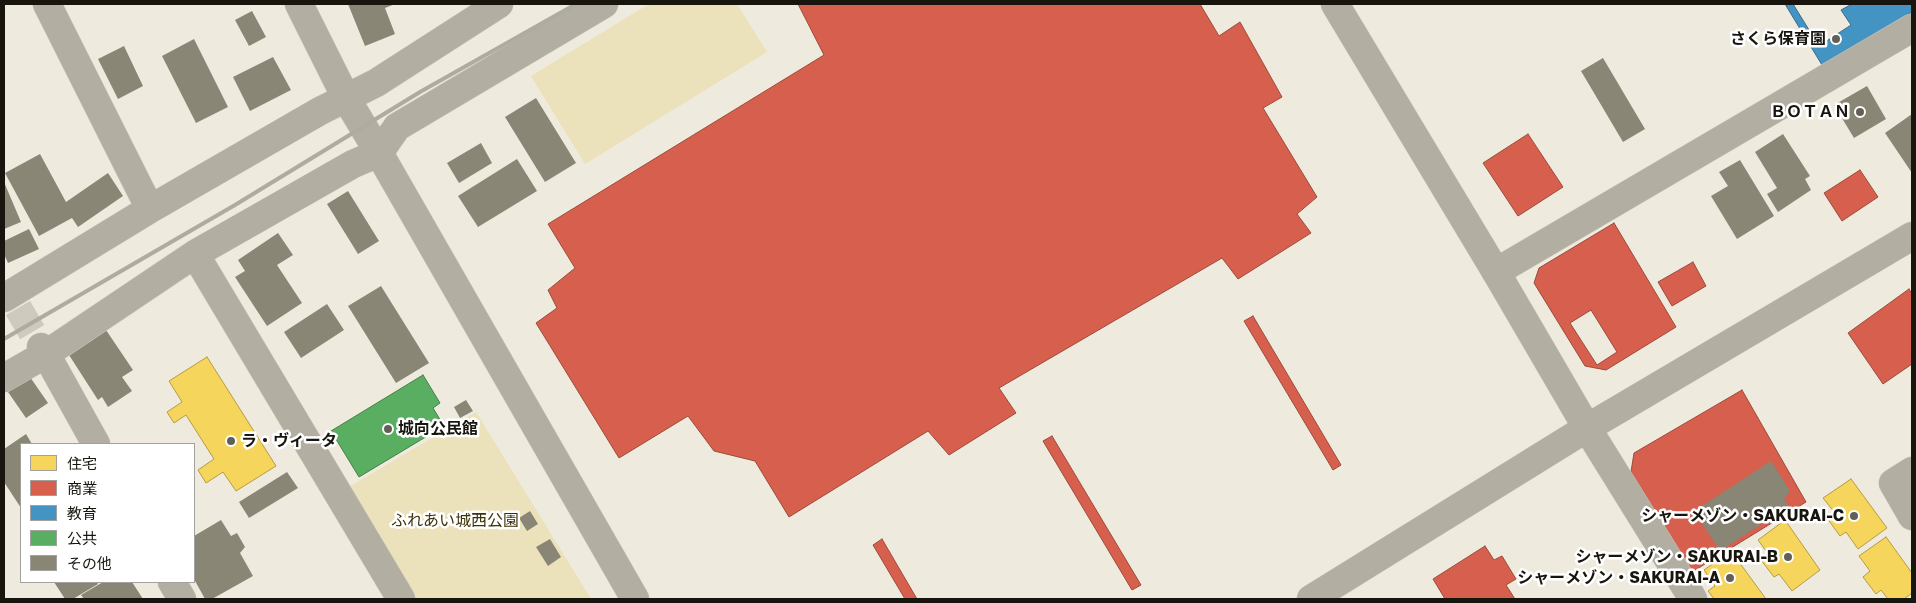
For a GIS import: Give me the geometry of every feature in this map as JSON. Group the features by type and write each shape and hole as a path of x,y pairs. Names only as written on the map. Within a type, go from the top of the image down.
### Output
{"street":[{"path":"47,4 150,209"},
{"path":"299,4 346,98 635,599"},
{"path":"9,296 150,209 346,98 376,83 499,4"},
{"path":"4,378 44,350 195,254 353,164 379,153 397,127 604,4"},
{"path":"1335,4 1587,428 1693,599"},
{"path":"1496,272 1912,28"},
{"path":"1311,599 1587,428 1912,236"},
{"path":"195,254 401,599"},
{"path":"44,350 95,443"},
{"path":"1912,471 1893,483 1912,516"},
{"path":"173,583 182,599"}],"green space":[{"path":"649,4 737,4 767,52 585,164 531,76"},
{"name":"ふれあい城西公園","path":"476,412 591,599 414,599 349,487"}],"building: 住宅":[{"name":"ラ・ヴィータ","path":"207,357 276,466 236,491 223,472 206,483 198,470 214,459 186,415 174,423 167,412 182,402 169,381"},
{"name":"シャーメゾン・SAKURAI-C","path":"1851,479 1887,528 1858,549 1846,532 1840,536 1827,518 1835,513 1823,498"},
{"name":"シャーメゾン・SAKURAI-B","path":"1785,520 1820,570 1792,591 1779,574 1774,577 1761,560 1769,555 1758,540"},
{"path":"1886,537 1912,573 1912,593 1904,599 1888,599 1881,590 1876,594 1863,577 1870,571 1859,556"},
{"name":"シャーメゾン・SAKURAI-A","path":"1731,551 1766,599 1714,599 1708,591 1715,586 1704,570"}],"building: 商業":[{"path":"798,4 1200,4 1219,36 1240,22 1282,97 1263,108 1317,197 1297,214 1311,233 1238,279 1222,258 999,388 1016,413 949,455 928,431 789,517 755,461 714,451 688,416 619,458 536,323 557,308 548,290 575,268 548,224 824,55"},
{"path":"1528,134 1563,187 1518,216 1483,163"},
{"path":"1860,170 1878,197 1842,221 1824,193"},
{"path":"1614,223 1676,327 1606,370 1585,366 1534,283 1539,268"},
{"path":"1693,262 1706,286 1672,306 1658,282"},
{"path":"1909,289 1912,294 1912,364 1883,384 1848,333"},
{"path":"1591,310 1617,352 1597,365 1570,323"},
{"path":"1253,316 1341,465 1333,470 1244,321"},
{"path":"1742,390 1806,502 1692,572 1631,472 1634,453"},
{"path":"1052,436 1141,585 1132,590 1043,441"},
{"path":"882,539 917,599 905,599 873,545"},
{"path":"1485,546 1494,560 1502,556 1516,579 1506,585 1515,599 1445,599 1433,579"}],"building: 教育":[{"name":"さくら保育園","path":"1785,4 1912,4 1912,12 1822,65"},
{"path":"1793,4 1852,4 1841,10 1851,25 1819,46"}],"building: 公共":[{"name":"城向公民館","path":"423,375 440,403 433,408 444,426 359,477 331,431"}],"building: その他":[{"path":"348,4 395,4 385,8 395,34 365,46"},
{"path":"252,11 266,37 249,46 235,20"},
{"path":"194,39 228,107 196,123 162,56"},
{"path":"124,46 143,86 118,99 98,59"},
{"path":"273,57 291,90 250,111 233,77"},
{"path":"1603,58 1645,129 1623,142 1581,71"},
{"name":"ＢＯＴＡＮ","path":"1867,86 1886,119 1854,138 1834,105"},
{"path":"536,98 576,163 545,182 505,117"},
{"path":"1912,114 1912,173 1885,133"},
{"path":"1783,134 1810,176 1805,179 1811,190 1778,212 1767,194 1777,188 1755,152"},
{"path":"481,143 492,163 459,183 447,163"},
{"path":"40,154 66,202 108,173 123,196 78,227 72,218 39,236 5,173"},
{"path":"517,159 537,191 478,227 458,196"},
{"path":"1740,160 1774,216 1737,239 1711,196 1728,186 1719,172"},
{"path":"4,182 21,222 4,229"},
{"path":"348,191 379,241 358,254 327,204"},
{"path":"29,229 39,249 8,263 4,254 4,241"},
{"path":"278,233 293,255 277,265 302,303 267,326 235,277 245,271 238,260"},
{"path":"381,286 429,363 396,383 348,306"},
{"path":"327,304 344,330 301,358 284,332"},
{"path":"106,330 133,370 122,377 132,391 108,407 102,397 98,400 69,355"},
{"path":"30,377 48,403 26,418 8,392"},
{"path":"466,400 473,411 460,418 454,407"},
{"path":"26,434 31,443 20,443 20,506 4,482 4,449"},
{"path":"1771,461 1790,491 1784,499 1789,506 1720,551 1694,511"},
{"path":"287,472 298,488 249,518 239,502"},
{"path":"530,511 538,524 527,531 519,518"},
{"path":"221,520 231,536 237,533 245,547 240,553 253,576 212,599 205,599 195,581 195,535"},
{"path":"550,539 561,557 548,566 536,547"},
{"path":"55,583 98,584 73,599 65,599"},
{"path":"101,583 133,583 143,599 84,599 81,595"}],"tunnel":[{"path":"18,308 41,347"}],"railway":[{"path":"4,339 235,205 420,92 576,4"}],"place":[{"name":"さくら保育園","path":"1836,39"},
{"name":"ＢＯＴＡＮ","path":"1860,112"},
{"name":"城向公民館","path":"388,429"},
{"name":"ラ・ヴィータ","path":"231,441"},
{"name":"シャーメゾン・SAKURAI-C","path":"1854,516"},
{"name":"シャーメゾン・SAKURAI-B","path":"1788,557"},
{"name":"シャーメゾン・SAKURAI-A","path":"1730,578"}]}
